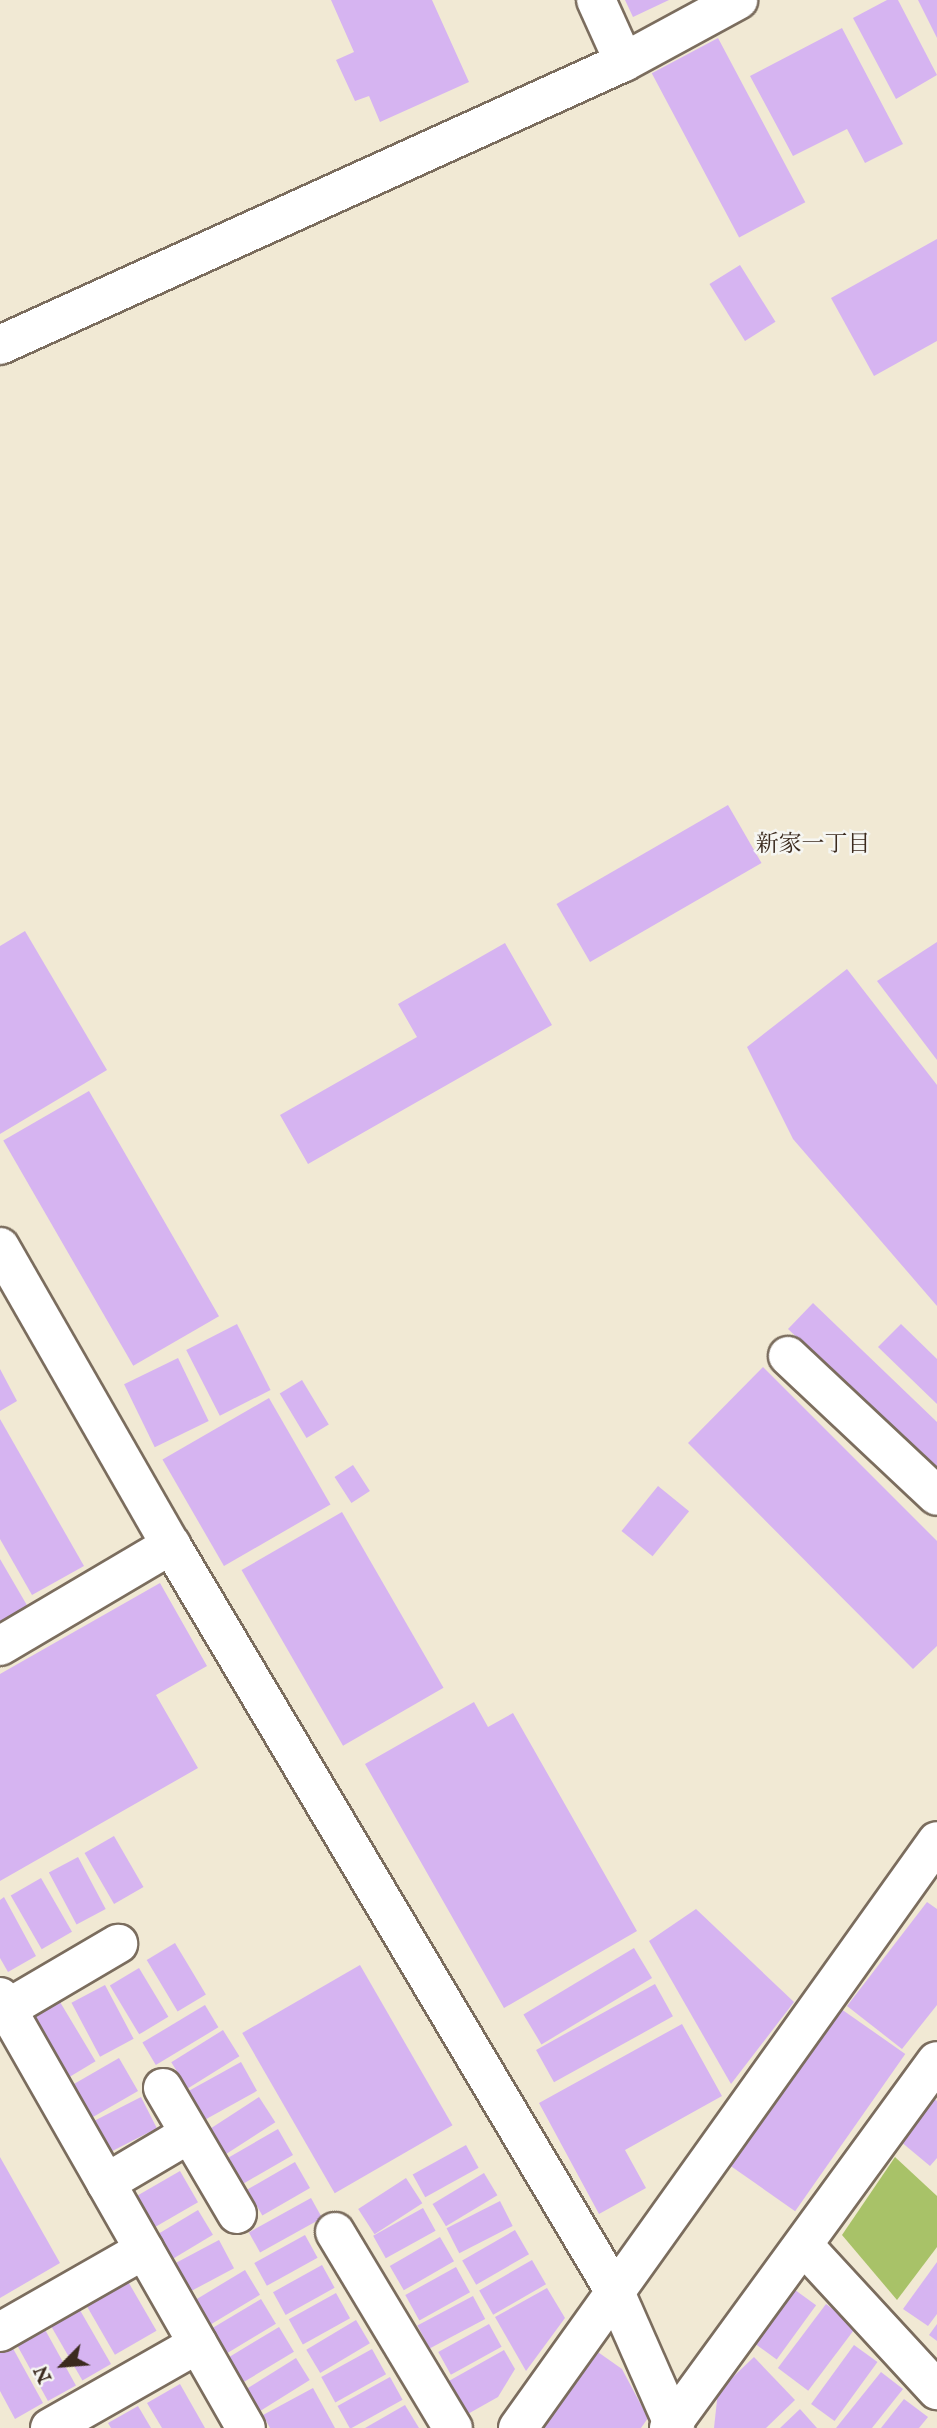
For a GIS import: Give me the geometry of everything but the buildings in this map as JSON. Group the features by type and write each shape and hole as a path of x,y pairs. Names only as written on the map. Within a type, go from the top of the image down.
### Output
{"street":[{"path":"596,0 624,62"},
{"path":"0,345 624,62 738,0"},
{"path":"0,1247 171,1545 615,2292 672,2426"},
{"path":"788,1356 937,1496"},
{"path":"0,1646 171,1545"},
{"path":"518,2428 937,1841"},
{"path":"118,1944 3,2003 246,2428"},
{"path":"672,2426 805,2247 937,2061"},
{"path":"163,2088 237,2214"},
{"path":"106,2183 189,2134"},
{"path":"335,2232 453,2428"},
{"path":"805,2247 937,2390"},
{"path":"0,2332 144,2250"},
{"path":"50,2428 198,2344"}],"green space":[{"path":"895,2157 937,2196 937,2247 897,2300 842,2235"}],"district":[{"name":"新家一丁目","path":"813,845"}]}
